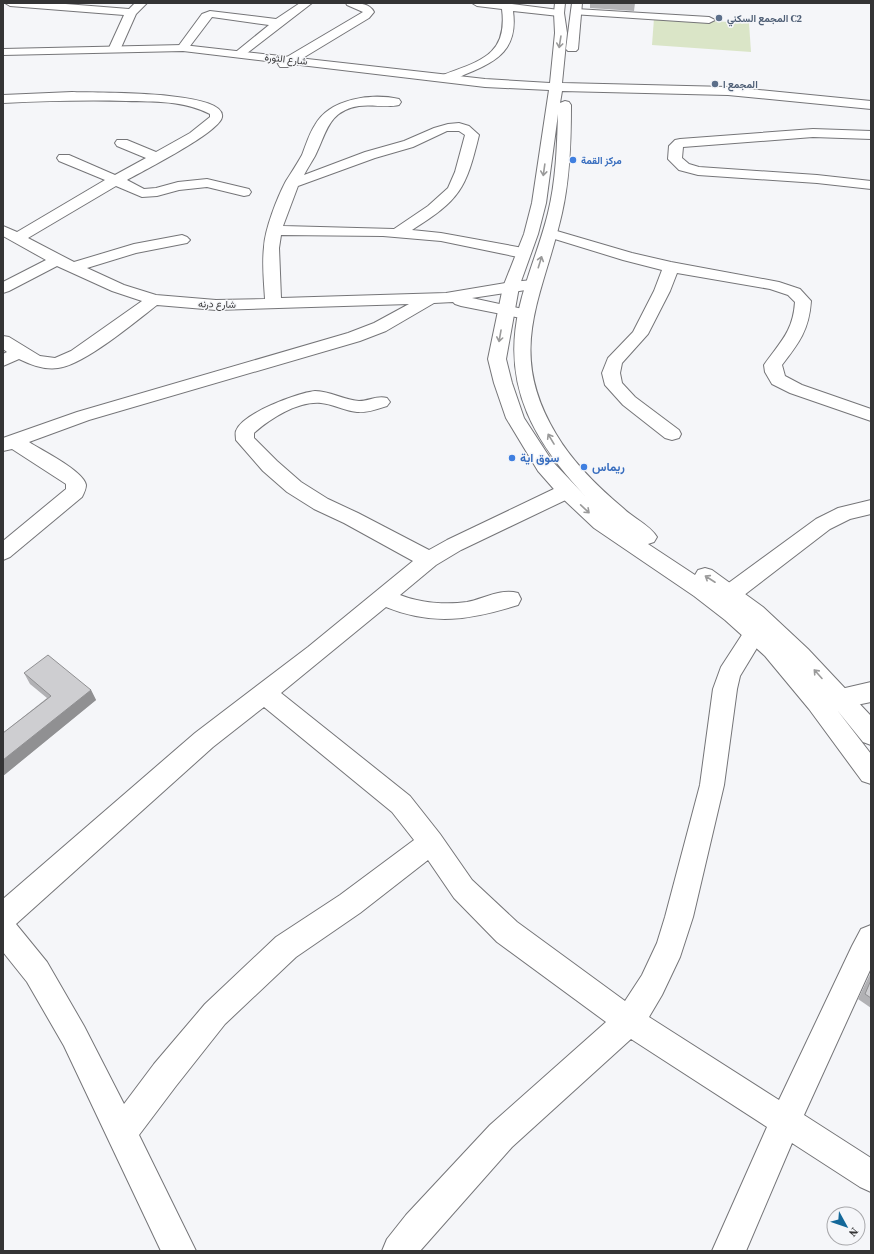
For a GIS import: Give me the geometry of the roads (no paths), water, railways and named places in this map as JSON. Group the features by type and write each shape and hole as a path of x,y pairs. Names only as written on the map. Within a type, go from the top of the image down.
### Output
{"street":[{"path":"10,3 59,5 132,12"},
{"path":"114,50 132,12 142,3"},
{"path":"238,55 278,23 307,3"},
{"path":"287,62 365,16 369,12 368,10 351,3"},
{"path":"476,3 507,7 566,7"},
{"path":"539,3 566,7 709,20"},
{"path":"447,78 480,64 499,50 504,44 508,33 507,7"},
{"path":"566,7 562,33 564,92 559,190 550,233 526,314 521,343 522,368 529,398 542,425 560,455 588,488 616,514 653,541 731,593 765,620 806,660 862,721 871,735"},
{"path":"183,48 206,16 210,14 278,23"},
{"name":"شارع الثورة","path":"3,52 183,48 287,62 520,87"},
{"name":"شارع الثورة","path":"3,58 97,54 176,54 287,62 447,78 564,92 599,91 758,96"},
{"path":"520,87 540,99 564,92 599,91"},
{"path":"564,92 531,234 511,287 500,338 497,359 503,384 515,418 545,466 566,491 601,523 702,590 774,650 818,702 871,773"},
{"path":"3,99 72,96 175,99 200,104 216,112 216,118 210,125 17,238"},
{"path":"758,96 871,105"},
{"path":"758,96 871,110"},
{"path":"273,304 272,248 274,230 292,183 308,156 321,125 331,113 341,108 361,102 395,102"},
{"path":"292,183 312,178 371,155 414,142 444,129 462,127 469,131 472,135 467,158 454,190 433,210 396,234"},
{"path":"871,135 813,133 680,144 676,146 675,159 684,167 698,171 817,179 871,185"},
{"path":"122,142 157,157"},
{"path":"64,158 116,180 142,193 157,192 178,186 207,183 244,192"},
{"name":"شارع درنه","path":"3,230 57,260 118,288 154,300 216,305 439,298 511,287 534,286"},
{"path":"274,230 382,232 441,237 523,253"},
{"path":"550,233 628,257 671,267 773,285 794,292 803,301 802,317 792,340 773,365 774,372 778,380 796,389 871,415"},
{"path":"73,267 134,249 182,240"},
{"path":"3,288 57,260"},
{"path":"671,267 662,290 640,334 614,362 611,372 614,385 629,401 672,434"},
{"path":"8,443 83,416 354,337 380,327 439,298"},
{"name":"شارع درنه","path":"439,298 506,309 526,314"},
{"path":"3,341 36,361 56,363 76,355 154,300"},
{"path":"3,361 19,352"},
{"path":"381,402 368,406 355,406 337,400 316,397 299,399 252,423 244,431 245,440 270,466 294,487 321,504 352,518 429,560"},
{"path":"3,552 75,492 76,484 72,478 8,443"},
{"path":"3,917 204,740 265,694 429,560 480,532 566,491"},
{"path":"731,593 824,524 845,513 871,506"},
{"path":"383,597 408,607 444,611 467,610 510,599"},
{"path":"399,1251 418,1227 501,1136 629,1021 652,985 670,947 712,785 728,674 755,633"},
{"path":"818,702 841,699 871,692"},
{"path":"265,694 401,804 431,842 463,889 508,932 629,1021 871,1176"},
{"path":"122,1133 170,1069 216,1014 237,994 286,948 350,904 431,842"},
{"path":"3,930 41,979 74,1036 179,1251"},
{"path":"729,1251 785,1122 862,956 871,940"}],"place":[{"name":"المجمع السكني C2","path":"719,18"},
{"name":"المجمع ا","path":"715,84"},
{"name":"مركز القمة","path":"573,160"},
{"name":"سوق اية","path":"512,458"},
{"name":"ريماس","path":"584,467"}]}
